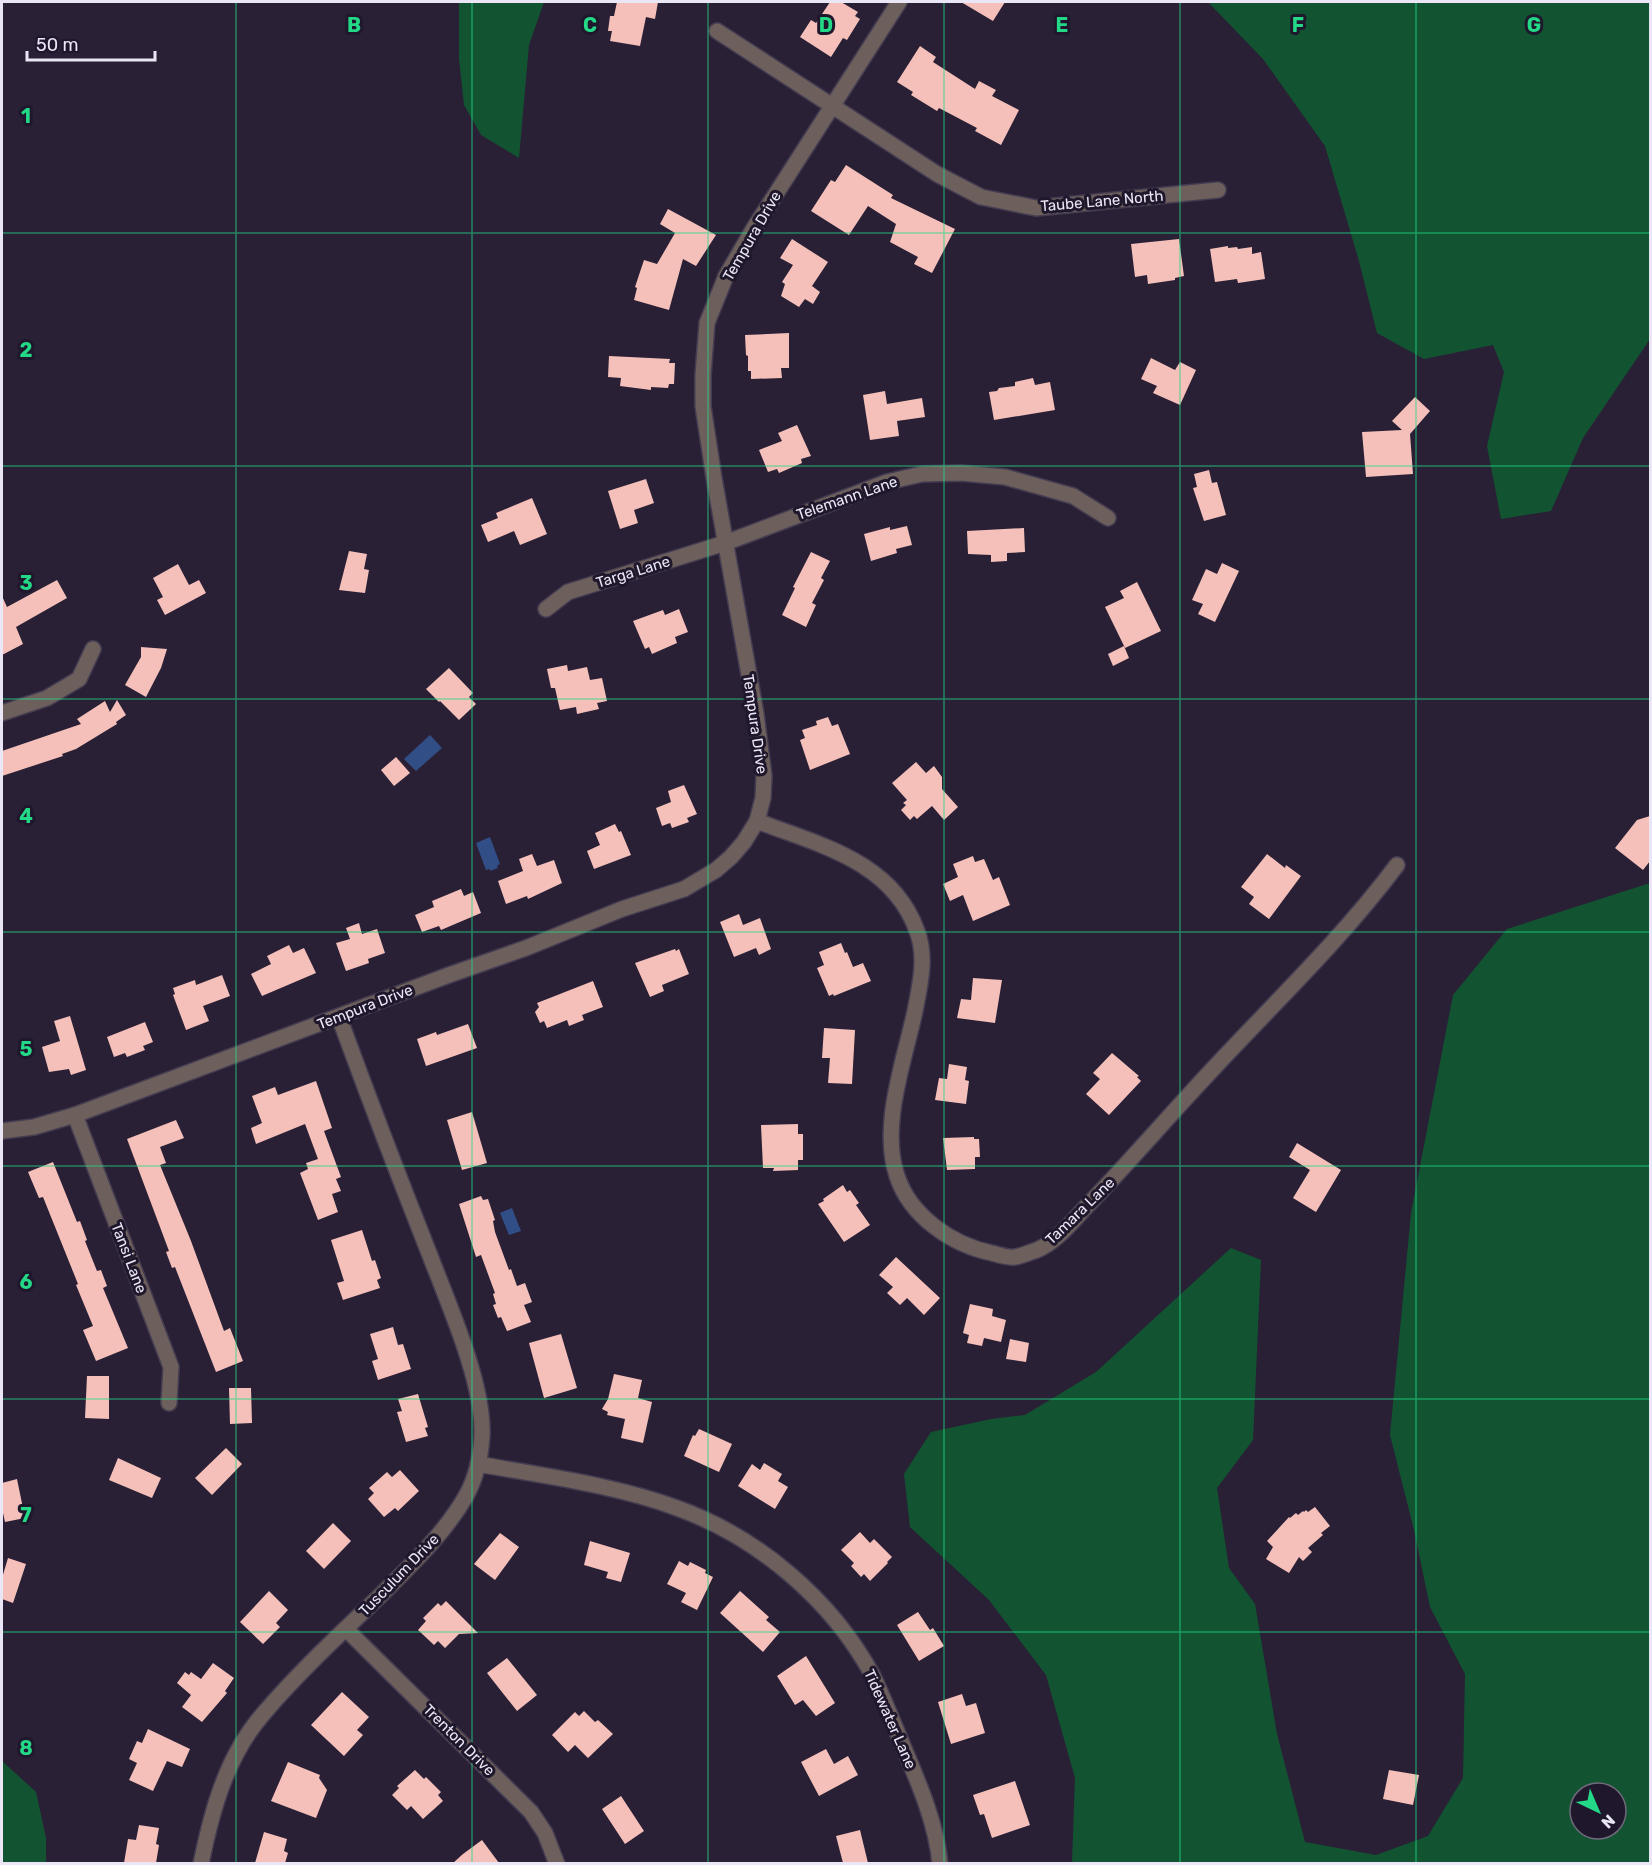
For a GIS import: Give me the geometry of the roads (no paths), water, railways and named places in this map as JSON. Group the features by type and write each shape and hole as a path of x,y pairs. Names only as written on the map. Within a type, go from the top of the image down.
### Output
{"street":[{"name":"Tempura Drive","path":"2,1131 34,1128 75,1115 526,948 622,909 684,889 716,870 744,842 757,820 763,798 764,776 756,714 703,406 702,375 708,322 726,276 831,106 899,2"},
{"name":"Taube Lane North","path":"717,31 957,186 981,197 1036,208 1218,190"},
{"name":"Telemann Lane","path":"725,543 887,482 922,474 961,473 1005,477 1073,496 1108,518"},
{"name":"Targa Lane","path":"546,609 568,592 725,543"},
{"path":"2,713 47,698 79,679 93,649"},
{"name":"Tamara Lane","path":"757,820 837,852 872,869 898,895 910,915 922,950 922,976 895,1099 890,1137 891,1153 898,1179 915,1208 937,1229 985,1252 1012,1257 1040,1249 1068,1225 1343,932 1397,865"},
{"name":"Tusculum Drive","path":"201,1863 218,1793 238,1750 263,1714 412,1565 444,1527 466,1495 478,1464 481,1424 479,1404 470,1368 443,1289 339,1017"},
{"name":"Tansi Lane","path":"75,1115 171,1367 169,1403"},
{"name":"Tidewater Lane","path":"478,1464 577,1482 679,1508 722,1528 760,1551 790,1574 820,1603 842,1630 872,1675 921,1790 936,1840 940,1863"},
{"name":"Trenton Drive","path":"346,1629 531,1812 545,1833 557,1863"}],"water":[{"path":"430,735 442,748 416,771 404,759"},
{"path":"490,837 500,864 498,868 490,871 490,869 486,870 476,843"},
{"path":"512,1208 521,1231 509,1235 500,1213"}]}
